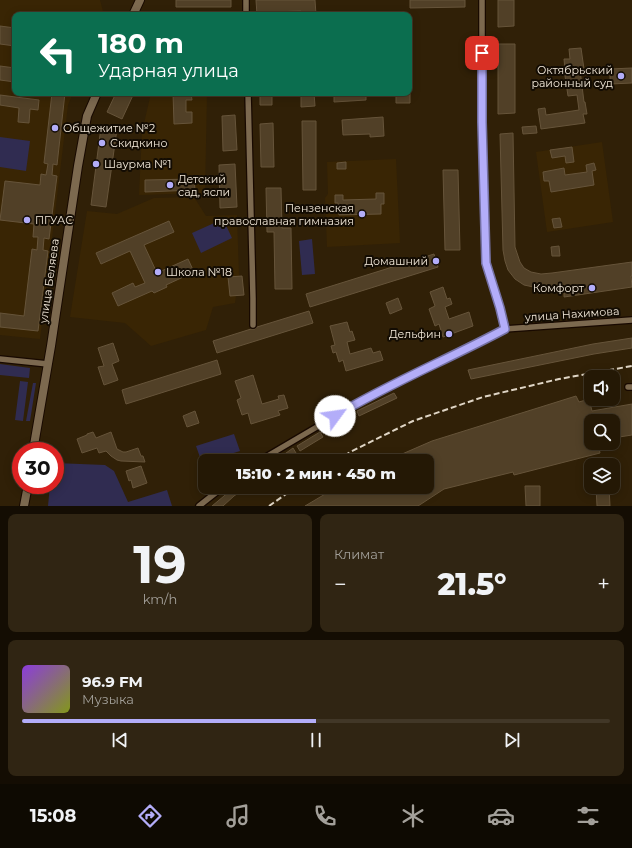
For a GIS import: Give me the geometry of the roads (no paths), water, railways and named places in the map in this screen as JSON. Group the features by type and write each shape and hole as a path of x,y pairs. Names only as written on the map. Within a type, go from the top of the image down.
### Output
{"main road":[{"path":"134,12 140,0"},
{"name":"улица Беляева","path":"35,442 78,166 87,116 97,96"},
{"path":"24,506 26,494"}],"street":[{"path":"246,0 246,12"},
{"path":"482,0 482,122 486,263 505,329"},
{"path":"248,96 253,325"},
{"name":"улица Нахимова","path":"272,454 361,401 476,345 505,329 632,320"},
{"path":"0,359 48,364"},
{"path":"199,506 214,494"}],"railway":[{"path":"347,454 413,421 483,397 559,379 632,366"},
{"path":"269,506 286,494"}],"place":[{"name":"Октябрьский районный суд","path":"621,76"},
{"name":"Общежитие №2","path":"55,128"},
{"name":"Скидкино","path":"102,143"},
{"name":"Шаурма №1","path":"96,164"},
{"name":"Детский сад, ясли","path":"170,185"},
{"name":"Пензенская православная гимназия","path":"362,214"},
{"name":"ПГУАС","path":"27,220"},
{"name":"Домашний","path":"436,261"},
{"name":"Школа №18","path":"158,272"},
{"name":"Комфорт","path":"592,288"},
{"name":"Дельфин","path":"449,334"}]}
